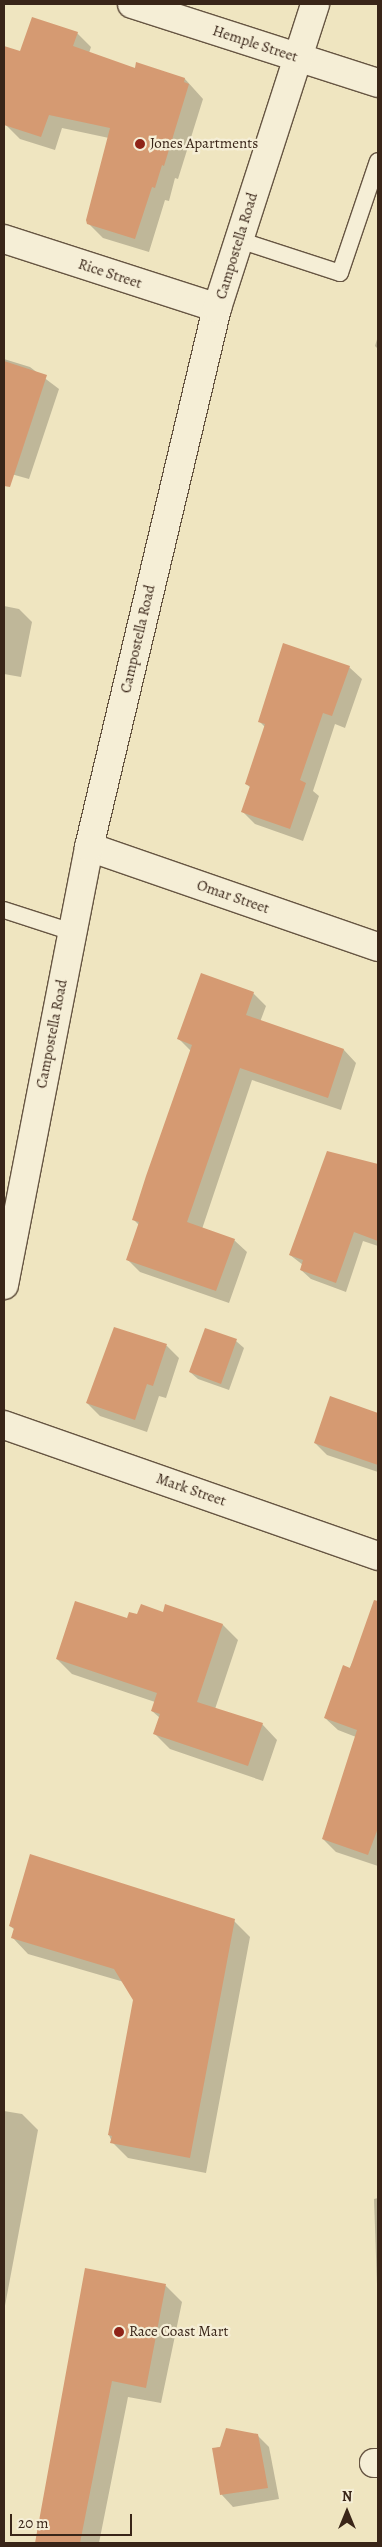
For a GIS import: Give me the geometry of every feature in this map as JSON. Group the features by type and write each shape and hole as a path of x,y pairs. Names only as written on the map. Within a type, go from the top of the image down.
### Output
{"main road":[{"name":"Hemple Street","path":"132,4 378,83"},
{"name":"Campostella Road","path":"4,1285 9,1227 89,847 217,308 296,57 315,4"},
{"name":"Rice Street","path":"4,239 217,308"},
{"name":"Omar Street","path":"89,847 378,947"},
{"name":"Mark Street","path":"4,1425 378,1556"}],"lane":[{"path":"239,240 340,273 378,162"},
{"path":"4,910 72,932"}],"building":[{"path":"32,17 78,32 73,46 135,68 136,62 185,78 184,82 189,84 164,166 162,165 155,188 152,187 135,239 87,224 86,220 110,128 49,115 41,137 4,125 4,46 20,51"},
{"path":"4,361 47,375 10,487 4,486"},
{"path":"283,643 350,666 332,716 323,713 300,780 306,783 290,829 241,812 250,786 245,784 265,724 258,722"},
{"path":"201,973 254,992 246,1015 344,1049 328,1098 240,1068 187,1222 235,1239 216,1291 126,1260 139,1222 132,1220 192,1045 177,1039"},
{"path":"327,1151 378,1164 378,1241 354,1232 336,1283 300,1270 303,1260 289,1255"},
{"path":"114,1327 167,1344 153,1386 147,1384 135,1420 86,1403"},
{"path":"205,1328 237,1339 221,1384 189,1372"},
{"path":"330,1396 378,1413 378,1465 314,1443"},
{"path":"374,1600 378,1601 378,1828 368,1855 322,1839 357,1730 324,1718 343,1665 350,1668"},
{"path":"75,1601 127,1618 129,1612 137,1614 141,1604 163,1612 165,1604 223,1624 197,1702 263,1723 248,1766 153,1734 160,1714 151,1711 157,1693 56,1659"},
{"path":"30,1854 235,1919 190,2158 110,2143 112,2136 108,2135 133,2000 114,1969 11,1938 14,1928 9,1926"},
{"path":"85,2268 166,2284 146,2388 112,2381 80,2543 35,2543"},
{"path":"226,2428 258,2434 268,2488 220,2495 212,2448 220,2447"}],"place":[{"name":"Jones Apartments","path":"140,144"},
{"name":"Race Coast Mart","path":"119,2332"}]}
